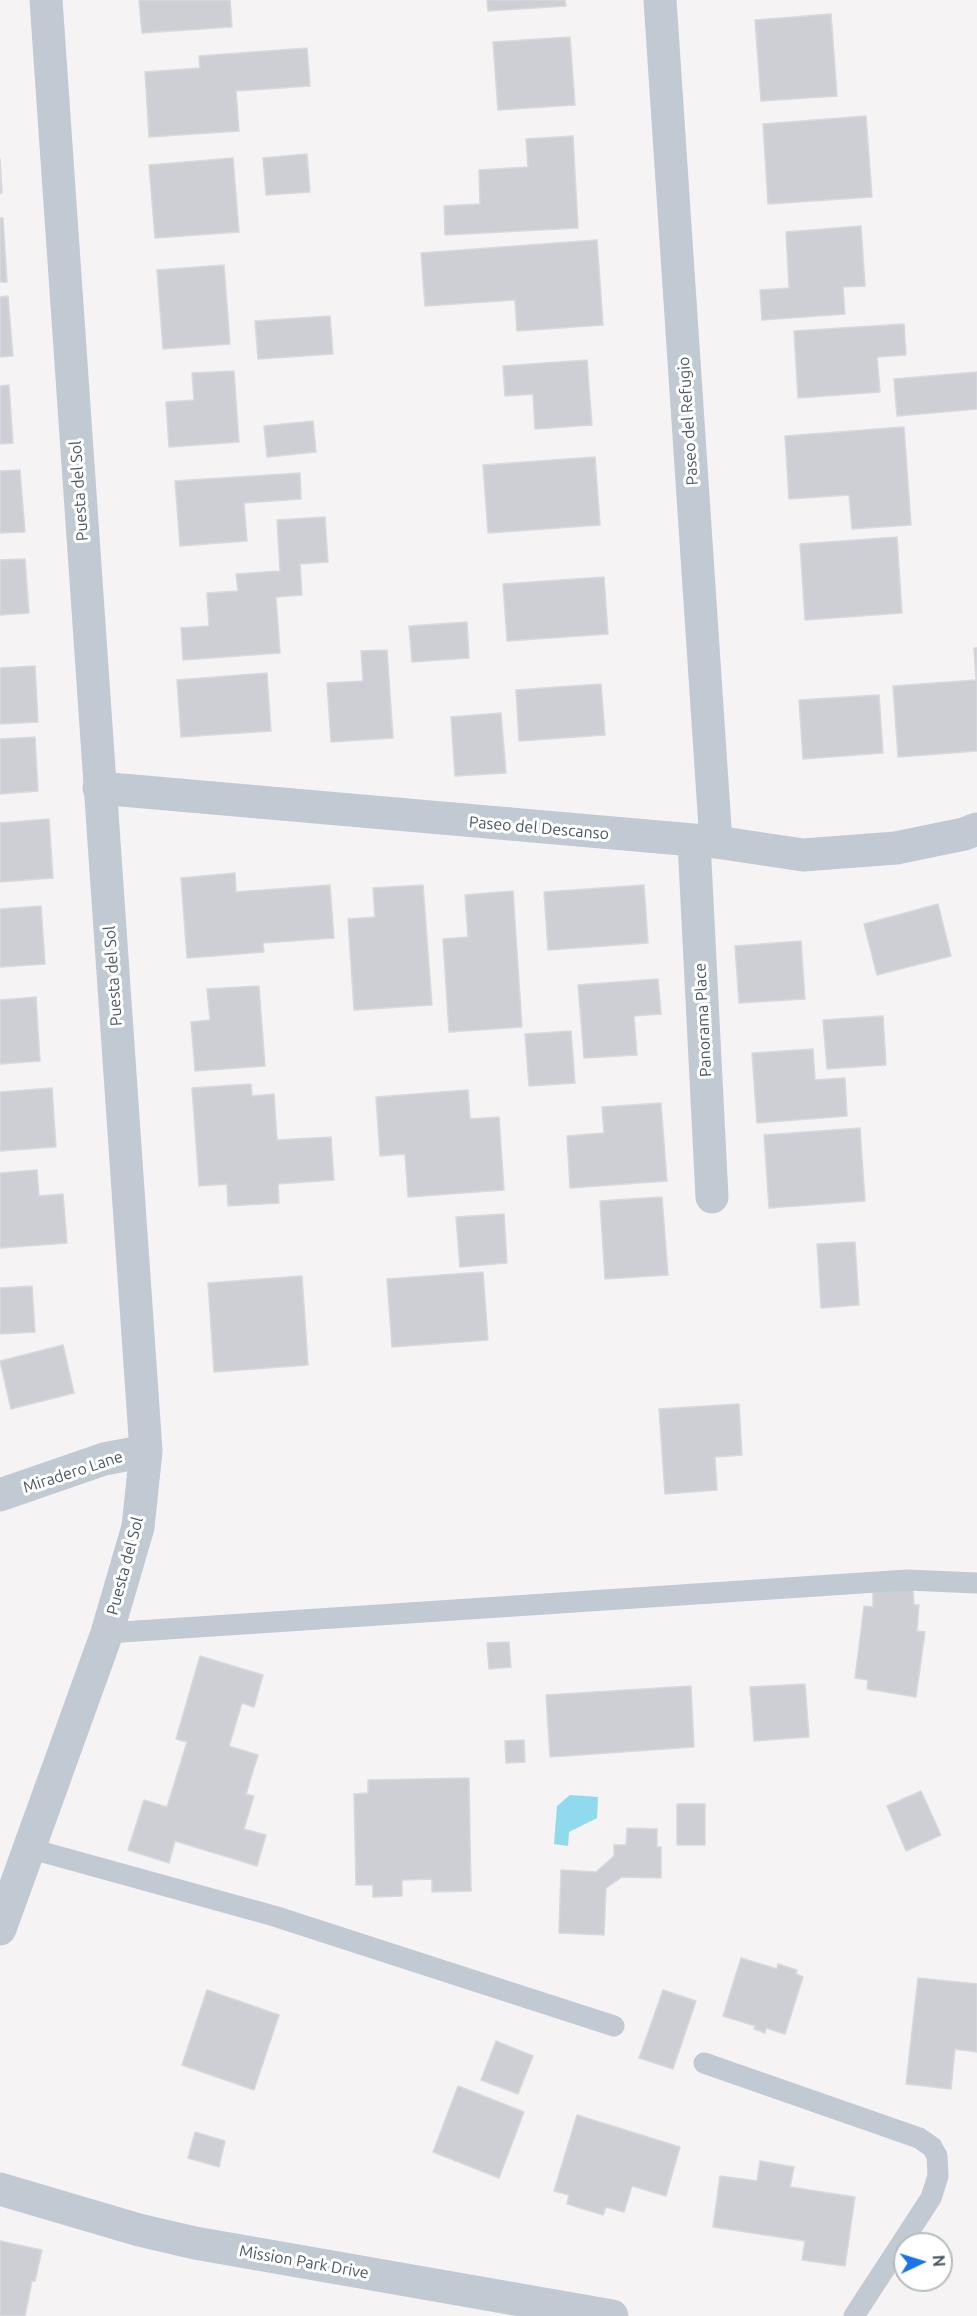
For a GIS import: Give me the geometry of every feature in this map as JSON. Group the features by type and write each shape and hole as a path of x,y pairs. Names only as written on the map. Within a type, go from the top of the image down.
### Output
{"street":[{"name":"Puesta del Sol","path":"0,1929 107,1633 138,1527 146,1450 46,0"},
{"name":"Paseo del Refugio","path":"660,0 705,842"},
{"name":"Paseo del Descanso","path":"99,788 705,842 803,855 896,848 964,834 977,829"},
{"name":"Panorama Place","path":"705,842 712,1197"},
{"name":"Miradero Lane","path":"0,1496 104,1459 146,1450"},
{"name":"Mission Park Drive","path":"0,2189 139,2230 195,2243 612,2316"}],"lane":[{"path":"107,1633 907,1580 977,1583"},
{"path":"28,1848 274,1916 614,2026"},
{"path":"704,2063 920,2138 932,2147 937,2156 938,2176 931,2198 854,2316"}],"water":[{"path":"570,1795 598,1797 597,1818 569,1832 568,1846 554,1844 557,1806"}],"building":[{"path":"139,0 230,0 232,27 142,33"},
{"path":"487,0 565,0 566,6 488,11"},
{"path":"831,14 837,96 761,101 755,20"},
{"path":"570,37 575,105 498,110 493,42"},
{"path":"307,48 310,86 236,91 239,131 149,137 145,72 200,68 199,56"},
{"path":"866,116 872,197 768,204 763,124"},
{"path":"573,136 578,228 445,235 444,206 480,204 479,170 528,167 526,139"},
{"path":"307,154 310,192 266,195 263,158"},
{"path":"233,158 239,232 155,238 149,165"},
{"path":"0,159 2,193 0,193"},
{"path":"0,218 3,218 7,282 0,282"},
{"path":"861,226 865,286 843,287 845,314 762,320 760,290 789,288 786,232"},
{"path":"597,240 603,325 517,331 515,300 425,306 421,253"},
{"path":"224,265 230,344 163,349 157,270"},
{"path":"8,296 13,356 0,357 0,297"},
{"path":"330,316 333,354 258,359 255,321"},
{"path":"904,324 906,355 877,357 880,392 798,398 794,331"},
{"path":"587,360 592,425 535,429 533,394 505,396 503,366"},
{"path":"234,371 239,442 169,447 166,402 194,400 192,373"},
{"path":"977,372 977,409 897,416 894,379"},
{"path":"9,385 13,443 0,444 0,386"},
{"path":"313,421 316,452 267,457 264,426"},
{"path":"904,427 911,525 852,529 849,495 789,499 785,436"},
{"path":"595,457 600,525 488,533 483,465"},
{"path":"20,470 25,532 0,533 0,471"},
{"path":"300,473 301,499 244,503 247,541 180,546 175,481"},
{"path":"325,517 328,562 300,564 302,595 276,597 280,653 183,660 181,628 209,626 207,593 238,591 236,574 280,571 277,520"},
{"path":"897,537 902,613 805,620 800,544"},
{"path":"25,559 29,613 0,615 0,560"},
{"path":"604,577 608,634 507,641 503,584"},
{"path":"467,622 469,658 412,662 409,626"},
{"path":"974,648 977,648 977,751 898,757 893,686 976,680"},
{"path":"387,650 393,738 331,742 327,683 363,681 361,651"},
{"path":"35,666 38,722 0,724 0,668"},
{"path":"267,673 271,731 181,737 177,680"},
{"path":"601,684 605,735 519,741 516,690"},
{"path":"879,695 883,753 803,759 799,700"},
{"path":"501,713 506,773 455,776 451,717"},
{"path":"35,737 38,791 0,794 0,739"},
{"path":"49,819 53,878 0,882 0,823"},
{"path":"235,873 236,892 330,885 334,938 263,943 264,952 187,958 181,878"},
{"path":"423,885 432,1005 354,1010 348,919 375,917 373,888"},
{"path":"644,885 648,943 548,950 544,892"},
{"path":"513,891 522,1027 449,1032 443,939 468,937 465,895"},
{"path":"938,904 951,956 877,975 864,924"},
{"path":"41,906 45,964 0,967 0,909"},
{"path":"801,941 805,999 739,1003 735,946"},
{"path":"658,979 661,1014 634,1016 637,1055 584,1058 578,985"},
{"path":"259,986 265,1066 195,1071 191,1022 210,1020 207,989"},
{"path":"36,997 40,1061 0,1064 0,1000"},
{"path":"883,1016 886,1065 827,1069 823,1020"},
{"path":"571,1031 575,1083 529,1086 525,1034"},
{"path":"813,1049 815,1080 845,1078 847,1116 757,1123 752,1053"},
{"path":"251,1084 252,1096 274,1094 277,1140 331,1137 334,1180 278,1184 279,1203 228,1206 227,1184 199,1186 192,1088"},
{"path":"52,1088 56,1147 0,1151 0,1092"},
{"path":"468,1090 470,1119 499,1117 504,1190 408,1197 405,1154 380,1156 376,1097"},
{"path":"661,1103 667,1181 570,1188 567,1136 604,1133 602,1107"},
{"path":"860,1128 865,1201 769,1208 764,1135"},
{"path":"37,1170 39,1196 63,1194 67,1243 0,1248 0,1173"},
{"path":"662,1197 668,1275 605,1279 600,1201"},
{"path":"504,1214 507,1263 460,1267 456,1217"},
{"path":"855,1242 859,1305 821,1308 817,1244"},
{"path":"483,1272 488,1340 392,1347 387,1279"},
{"path":"302,1276 308,1365 214,1372 208,1283"},
{"path":"32,1286 35,1332 0,1334 0,1288"},
{"path":"63,1345 74,1393 11,1409 0,1361"},
{"path":"739,1404 742,1455 715,1457 717,1490 665,1494 659,1409"},
{"path":"913,1589 914,1605 919,1605 917,1631 925,1632 916,1697 867,1689 868,1680 855,1678 864,1606 873,1607 873,1592"},
{"path":"509,1642 511,1667 489,1669 487,1643"},
{"path":"200,1656 263,1675 254,1707 242,1703 229,1746 258,1755 246,1794 254,1796 244,1829 266,1835 257,1866 175,1841 169,1863 128,1850 144,1800 167,1807 187,1742 176,1739"},
{"path":"805,1684 809,1737 754,1741 750,1687"},
{"path":"691,1686 694,1747 550,1757 546,1695"},
{"path":"524,1740 525,1762 506,1763 505,1741"},
{"path":"469,1778 471,1891 432,1892 432,1879 402,1880 402,1896 373,1897 373,1885 356,1885 354,1794 368,1793 368,1780"},
{"path":"921,1791 941,1835 906,1851 887,1806"},
{"path":"677,1804 705,1804 705,1845 677,1845"},
{"path":"627,1828 657,1829 657,1847 661,1847 661,1878 622,1877 606,1888 604,1935 559,1933 561,1870 596,1872 614,1856 614,1845 626,1845"},
{"path":"741,1958 777,1969 778,1964 797,1970 796,1974 803,1977 785,2034 766,2028 765,2033 754,2029 755,2026 723,2016"},
{"path":"918,1978 977,1984 977,2052 955,2049 951,2089 906,2084"},
{"path":"207,1990 279,2015 254,2090 182,2065"},
{"path":"663,1990 696,2001 673,2069 639,2058"},
{"path":"496,2041 533,2056 518,2094 481,2080"},
{"path":"458,2086 524,2112 499,2178 433,2152"},
{"path":"577,2115 680,2147 666,2196 632,2186 624,2212 606,2207 603,2215 567,2204 569,2195 554,2191"},
{"path":"195,2132 225,2141 219,2167 188,2158"},
{"path":"760,2161 794,2167 790,2187 855,2197 845,2266 802,2260 805,2241 713,2227 720,2176 757,2181"},
{"path":"0,2241 42,2250 35,2281 32,2281 25,2316 0,2316"}]}
